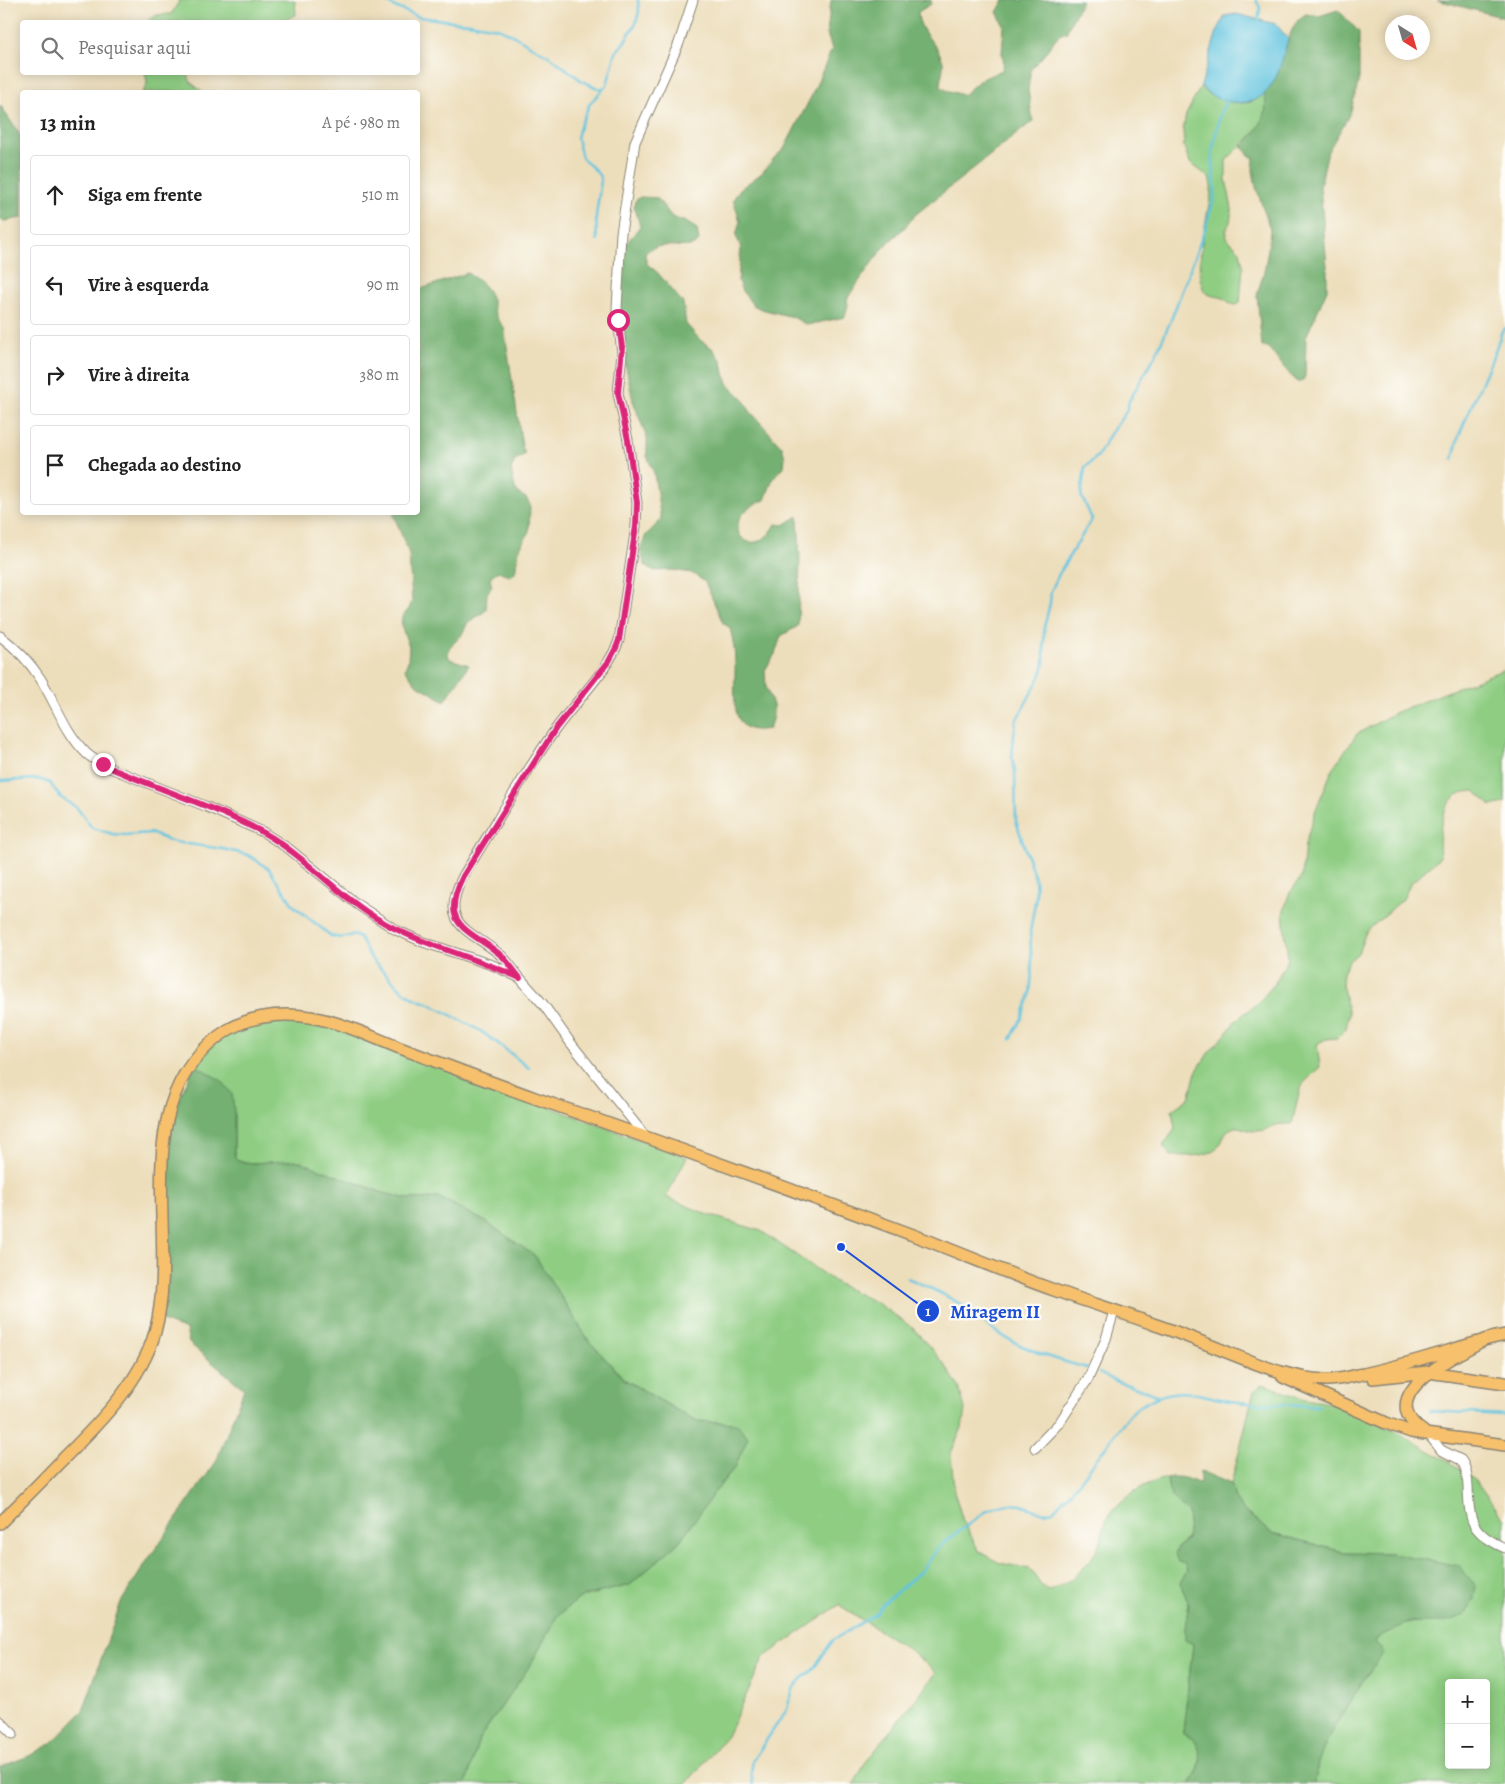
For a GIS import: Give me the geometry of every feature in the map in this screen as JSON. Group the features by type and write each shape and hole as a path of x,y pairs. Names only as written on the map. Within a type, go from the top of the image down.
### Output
{"main road":[{"path":"0,1523 97,1426 130,1384 144,1359 155,1333 162,1286 162,1159 164,1130 172,1100 181,1080 195,1059 217,1037 234,1026 262,1017 288,1014 316,1018 368,1036 481,1079 645,1136 926,1240 1049,1288 1150,1322 1261,1366 1290,1381 1411,1432 1505,1445"},
{"path":"1329,1381 1376,1372 1505,1334"},
{"path":"1430,1436 1413,1424 1408,1415 1407,1404 1411,1392 1418,1381 1428,1372 1482,1341"},
{"path":"1261,1366 1302,1377 1329,1381 1428,1372 1505,1383"}],"street":[{"path":"645,1136 570,1042 543,1004 502,956 460,925 454,914 454,900 463,876 556,728 609,661 619,640 637,503 628,440 618,393 622,353 616,309 621,233 635,142 680,43 693,0"},
{"path":"0,636 28,660 43,683 67,729 83,749 96,760 110,768 205,806 267,835 289,849 358,905 396,930 423,942 495,966 520,978"},
{"path":"1035,1448 1060,1422 1088,1379 1106,1339 1114,1311"},
{"path":"1430,1436 1440,1450 1461,1460 1467,1473 1469,1510 1479,1533 1505,1548"},
{"path":"0,1721 13,1734"}],"green space":[{"path":"180,0 295,0 296,15 285,20 149,20 157,15 171,14"},
{"path":"831,0 931,0 931,4 918,12 921,26 937,49 943,62 940,86 946,90 963,95 980,80 1002,70 1004,63 1002,53 1004,26 997,12 1004,0 1082,0 1066,33 1063,32 1056,38 1031,69 1028,90 1033,121 915,215 888,243 871,263 847,299 848,305 845,317 807,325 793,317 761,309 753,305 742,291 738,281 741,247 736,236 740,221 733,200 740,189 762,173 784,149 811,97 832,49 827,34"},
{"path":"1437,0 1505,0 1505,18"},
{"path":"1338,10 1359,32 1359,80 1350,114 1328,151 1320,186 1327,266 1327,290 1306,337 1305,376 1303,380 1298,382 1267,347 1262,347 1257,295 1265,268 1270,229 1256,187 1253,170 1254,158 1242,147 1261,122 1266,108 1264,93 1277,75 1288,40 1298,20 1306,14 1319,16"},
{"path":"146,75 189,75 191,82 200,90 144,90 147,81"},
{"path":"1201,86 1206,93 1224,101 1241,103 1251,102 1264,93 1266,105 1265,115 1256,132 1226,161 1226,179 1232,209 1230,222 1226,230 1227,238 1240,251 1243,265 1240,302 1236,305 1223,298 1208,294 1203,287 1200,276 1200,262 1211,186 1209,177 1190,163 1184,147 1183,130 1186,115"},
{"path":"0,105 20,135 20,218 0,220"},
{"path":"640,197 657,198 672,217 686,222 697,229 699,241 695,245 653,248 646,252 647,264 657,272 683,303 686,324 701,341 712,348 722,361 724,374 729,385 743,399 750,411 782,447 785,457 784,467 773,478 765,500 749,508 740,518 738,528 740,536 747,541 756,542 766,537 776,524 784,525 798,516 800,558 798,626 781,636 775,654 765,670 766,687 773,705 773,716 769,729 749,729 739,719 734,696 735,654 730,628 723,623 705,582 692,573 672,570 655,571 645,565 640,550 646,535 661,520 654,473 647,456 647,438 633,401 623,353 617,294 624,247 640,226 634,206 635,201"},
{"path":"467,273 481,283 488,291 495,313 504,327 522,446 525,454 514,462 511,470 515,488 519,494 526,498 530,505 529,531 519,550 515,572 509,576 499,571 492,575 490,579 492,587 487,593 486,610 468,622 461,636 449,648 448,655 450,659 469,665 445,701 416,684 405,669 408,661 409,646 401,626 402,617 409,609 412,601 409,554 394,515 420,515 420,289"},
{"path":"1505,669 1505,803 1491,806 1475,791 1459,794 1448,805 1444,813 1440,832 1440,857 1411,883 1403,899 1366,932 1358,953 1349,961 1343,973 1342,984 1349,1014 1346,1029 1337,1038 1326,1039 1317,1044 1320,1067 1303,1084 1292,1124 1276,1125 1266,1130 1258,1131 1235,1127 1225,1133 1221,1144 1209,1153 1196,1156 1171,1156 1163,1146 1175,1129 1172,1110 1189,1098 1196,1072 1209,1052 1227,1033 1235,1021 1259,1002 1275,983 1288,959 1283,914 1289,894 1302,876 1305,844 1316,809 1333,768 1357,734 1396,712"},
{"path":"308,1019 687,1157 666,1197 709,1215 761,1231 838,1284 877,1303 914,1329 943,1362 959,1387 965,1409 962,1428 951,1453 954,1491 963,1521 979,1551 1000,1563 1030,1569 1040,1584 1048,1591 1071,1579 1092,1558 1101,1540 1106,1521 1124,1499 1140,1488 1167,1478 1169,1491 1188,1513 1189,1523 1187,1539 1178,1547 1187,1570 1180,1583 1189,1604 1185,1628 1193,1644 1183,1732 1195,1741 1200,1753 1200,1763 1190,1784 854,1784 866,1762 936,1673 913,1652 839,1605 764,1657 728,1734 686,1784 466,1784 479,1739 531,1664 557,1616 581,1597 630,1585 679,1542 735,1467 736,1423 696,1421 624,1379 589,1341 535,1256 486,1222 440,1198 408,1199 279,1162 253,1163 238,1161 234,1151 234,1111 195,1065 215,1041 249,1022"},
{"path":"195,1065 222,1081 232,1094 234,1151 238,1161 253,1163 296,1160 383,1193 408,1199 440,1198 486,1222 535,1256 589,1341 624,1379 695,1421 736,1423 748,1437 735,1467 679,1542 630,1585 581,1597 557,1616 531,1664 479,1739 466,1784 0,1784 0,1767 29,1756 52,1743 83,1711 121,1602 149,1558 216,1462 244,1389 189,1343 186,1330 162,1321 166,1162 172,1113"},
{"path":"1263,1384 1305,1399 1337,1404 1395,1431 1461,1469 1476,1481 1505,1519 1505,1784 1315,1784 1318,1761 1330,1733 1382,1654 1374,1641 1399,1626 1427,1621 1392,1553 1343,1552 1272,1533 1244,1511 1235,1499 1231,1484 1254,1391"},
{"path":"1200,1471 1231,1484 1235,1499 1244,1511 1272,1533 1343,1552 1392,1553 1459,1566 1476,1586 1473,1602 1465,1615 1447,1622 1411,1622 1384,1634 1375,1641 1383,1654 1366,1676 1329,1736 1318,1763 1315,1784 1190,1784 1200,1764 1199,1747 1192,1738 1183,1732 1193,1644 1185,1640 1189,1604 1180,1583 1187,1570 1185,1564 1178,1562 1175,1554 1178,1547 1187,1539 1189,1523 1188,1513 1172,1497 1169,1491 1167,1478 1180,1477 1200,1484"}],"water":[{"path":"1236,14 1276,24 1288,39 1272,85 1256,99 1245,102 1231,102 1218,99 1210,95 1201,86 1216,34 1225,16"}],"waterway":[{"path":"383,0 419,17 497,28 552,58 582,81 602,90"},
{"path":"597,241 596,216 601,180 593,168 582,158 577,138 590,103 607,85 616,52 636,23 639,11 638,0"},
{"path":"1256,0 1260,8 1258,21"},
{"path":"1011,1039 1022,1018 1030,995 1032,970 1030,932 1036,896 1035,879 1016,821 1015,771 1012,758 1016,721 1040,677 1044,665 1044,628 1051,591 1061,570 1092,519 1081,495 1085,467 1098,456 1110,434 1126,412 1129,401 1156,354 1171,320 1204,232 1215,189 1212,152 1220,115 1227,98"},
{"path":"1453,459 1459,435 1502,331 1505,328"},
{"path":"0,781 38,779 50,783 60,797 77,808 92,828 113,834 150,833 174,842 223,849 248,855 269,869 294,906 331,936 341,938 353,935 360,938 372,960 403,991 479,1030 529,1068"},
{"path":"907,1278 956,1301 994,1331 1019,1345 1052,1358 1087,1368"},
{"path":"1099,1373 1113,1380 1160,1396"},
{"path":"753,1784 751,1772 753,1760 786,1711 794,1687 812,1671 833,1640 876,1614 883,1604 921,1571 945,1542 985,1512 1009,1504 1021,1505 1044,1513 1053,1511 1081,1480 1129,1415 1139,1407 1161,1396 1180,1392 1195,1393 1230,1401 1319,1406"},
{"path":"1430,1411 1505,1415"}],"place":[{"name":"Miragem II","path":"841,1247"}],"route":[{"path":"103,764 262,832 289,849 374,917 396,930 423,942 495,966 520,978 502,956 460,925 454,914 454,900 463,876 556,728 609,661 619,640 636,526 637,503 628,440 619,403 618,380 622,347 618,320"}]}
